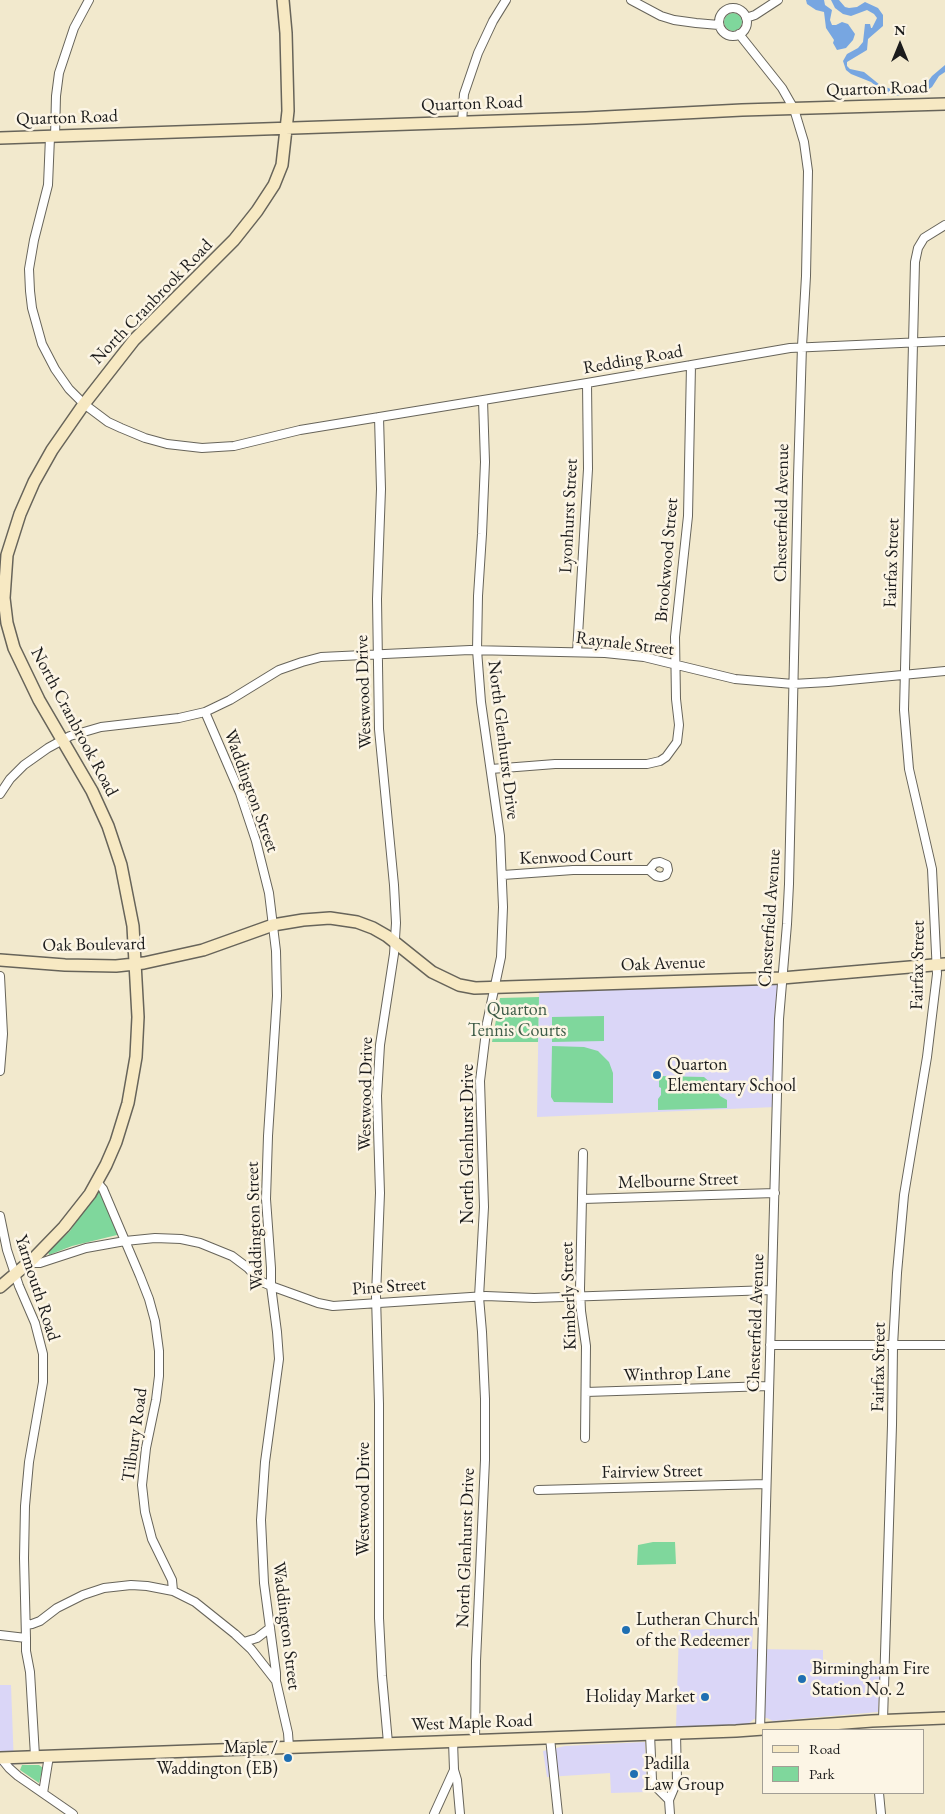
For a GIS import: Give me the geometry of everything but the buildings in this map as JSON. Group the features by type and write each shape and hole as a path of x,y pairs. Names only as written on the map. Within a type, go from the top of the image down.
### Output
{"street":[{"name":"Redding Road","path":"89,0 74,28 59,73 50,176 30,257 30,291 36,323 49,359 69,389 84,404 108,422 134,434 167,444 191,448 234,446 284,433 328,425 802,346 945,341"},
{"name":"North Cranbrook Road","path":"0,1287 64,1228 84,1203 97,1182 116,1142 126,1110 136,1057 138,1017 132,914 117,852 96,800 32,686 14,648 5,609 2,567 30,490 52,450 84,404 134,340 214,261 257,211 272,189 280,171 288,111 287,50 283,0"},
{"path":"462,122 464,94 478,53 493,21 506,0"},
{"path":"631,0 661,16 674,20 719,25 726,34 739,34 745,28 746,18 740,10 735,8 727,9 721,14 719,25"},
{"path":"726,0 727,9"},
{"path":"746,18 755,15 778,0"},
{"name":"Chesterfield Avenue","path":"739,34 782,88 794,109 804,142 808,171 789,884 779,1019 760,1730"},
{"name":"Quarton Road","path":"0,138 945,104"},
{"name":"Fairfax Street","path":"876,1724 892,1425 893,1346 897,1273 904,1195 941,964 932,869 909,768 905,737 904,675 916,253 924,238 945,225"},
{"name":"Brookwood Street","path":"491,769 555,764 647,764 660,761 671,752 677,742 679,735 674,664 676,617 688,516 691,365"},
{"name":"Lyonhurst Street","path":"577,652 588,469 587,383"},
{"name":"North Glenhurst Drive","path":"475,1741 476,1661 485,1451 485,1399 479,1297 484,1207 480,1116 481,1065 501,956 503,875 498,812 482,709 477,650 485,462 483,400"},
{"name":"Westwood Drive","path":"379,417 381,489 378,653 381,758 395,894 396,923 377,1072 380,1202 376,1303 379,1404 380,1644 388,1743"},
{"name":"Raynale Street","path":"205,712 230,700 279,670 302,662 329,656 378,653 477,650 629,655 735,679 793,684 945,670"},
{"path":"0,794 10,779 24,765 48,748 76,734 101,726 179,718 205,712"},
{"name":"Waddington Street","path":"205,712 240,793 263,866 276,950 277,996 266,1199 271,1286 277,1332 278,1359 265,1462 262,1520 264,1583 276,1681 288,1733 289,1747"},
{"name":"Kenwood Court","path":"503,875 573,870 650,870"},
{"name":"Oak Boulevard","path":"0,960 65,966 156,962 203,950 273,925 315,919 346,919 373,928 394,942"},
{"name":"Oak Avenue","path":"394,942 417,962 446,980 470,987 782,978 941,964"},
{"path":"0,976 3,1034 0,1071"},
{"name":"Kimberly Street","path":"583,1153 580,1296 586,1346 585,1438"},
{"name":"Tilbury Road","path":"97,1182 103,1189 147,1294 157,1335 158,1388 146,1448 142,1477 142,1497 144,1512 152,1539 172,1580 173,1591"},
{"name":"Melbourne Street","path":"583,1199 775,1192"},
{"name":"Yarmouth Road","path":"0,1216 2,1233 15,1274 39,1333 43,1367 41,1397 29,1462 24,1558 26,1638 31,1681 35,1756"},
{"name":"Pine Street","path":"28,1263 40,1263 86,1248 125,1241 163,1238 200,1243 232,1256 248,1268 260,1281 326,1305 479,1297 534,1298 771,1290"},
{"path":"770,1345 945,1345"},
{"name":"Winthrop Lane","path":"586,1392 769,1386"},
{"name":"Fairview Street","path":"538,1490 766,1484"},
{"path":"26,1625 40,1621 82,1594 98,1590 131,1585 173,1591 195,1602 244,1642 276,1681"},
{"path":"244,1642 257,1638 270,1628"},
{"path":"0,1635 26,1638"},
{"name":"West Maple Road","path":"779,1729 945,1718"},
{"name":"West Maple Road","path":"1,1758 760,1730"},
{"path":"670,1814 669,1800 677,1781 676,1733"},
{"path":"650,1734 652,1780 655,1786 669,1800"},
{"path":"550,1738 558,1814"},
{"path":"453,1741 454,1770 457,1780 460,1814"},
{"path":"43,1792 49,1756"},
{"path":"1,1758 18,1776 73,1814"},
{"path":"434,1814 454,1770"},
{"path":"879,1794 881,1814"}],"shaded area":[{"name":"Quarton Elementary School","path":"779,979 776,1107 537,1117 539,987"},
{"path":"753,1628 752,1649 823,1650 823,1663 881,1664 878,1712 773,1721 767,1718 754,1719 748,1724 676,1727 679,1630"},
{"path":"0,1685 11,1685 14,1766 0,1766"},
{"path":"645,1742 647,1792 611,1793 610,1773 547,1777 543,1751 565,1746"}],"green space":[{"path":"733,13 739,16 742,22 739,28 733,31 727,28 724,22 727,16"},
{"name":"Quarton Tennis Courts","path":"539,997 538,1042 492,1042 500,998"},
{"path":"604,1016 604,1041 552,1042 552,1017"},
{"path":"552,1046 584,1047 598,1051 609,1062 613,1073 613,1103 554,1102 551,1097"},
{"path":"659,1076 704,1077 713,1085 720,1096 727,1100 727,1108 658,1110 658,1099 661,1095"},
{"path":"96,1192 99,1192 102,1196 117,1235 72,1246 49,1255 48,1252 70,1231"},
{"path":"653,1542 675,1542 676,1564 637,1565 638,1545"},
{"path":"22,1765 39,1765 43,1768 39,1783 20,1770"}],"water":[{"path":"806,0 824,0 825,5 832,10 830,20 832,25 842,22 848,24 855,34 853,40 846,48 837,50 833,43 834,40 826,28 824,12 816,10 807,4"},
{"path":"831,0 839,0 845,7 849,8 857,7 865,2 878,8 883,15 883,26 868,39 867,50 847,62 847,66 850,69 864,72 880,85 891,89 903,90 926,84 945,65 945,72 939,76 932,87 924,92 894,96 886,94 871,82 851,74 846,70 843,61 847,54 858,48 863,42 865,24 870,24 872,28 877,18 867,10 851,16 843,14 835,8"}],"place":[{"name":"Quarton Elementary School","path":"657,1075"},
{"name":"Lutheran Church of the Redeemer","path":"626,1630"},
{"name":"Birmingham Fire Station No. 2","path":"802,1679"},
{"name":"Holiday Market","path":"705,1697"},
{"name":"Maple / Waddington (EB)","path":"288,1758"},
{"name":"Padilla Law Group","path":"634,1774"}]}
